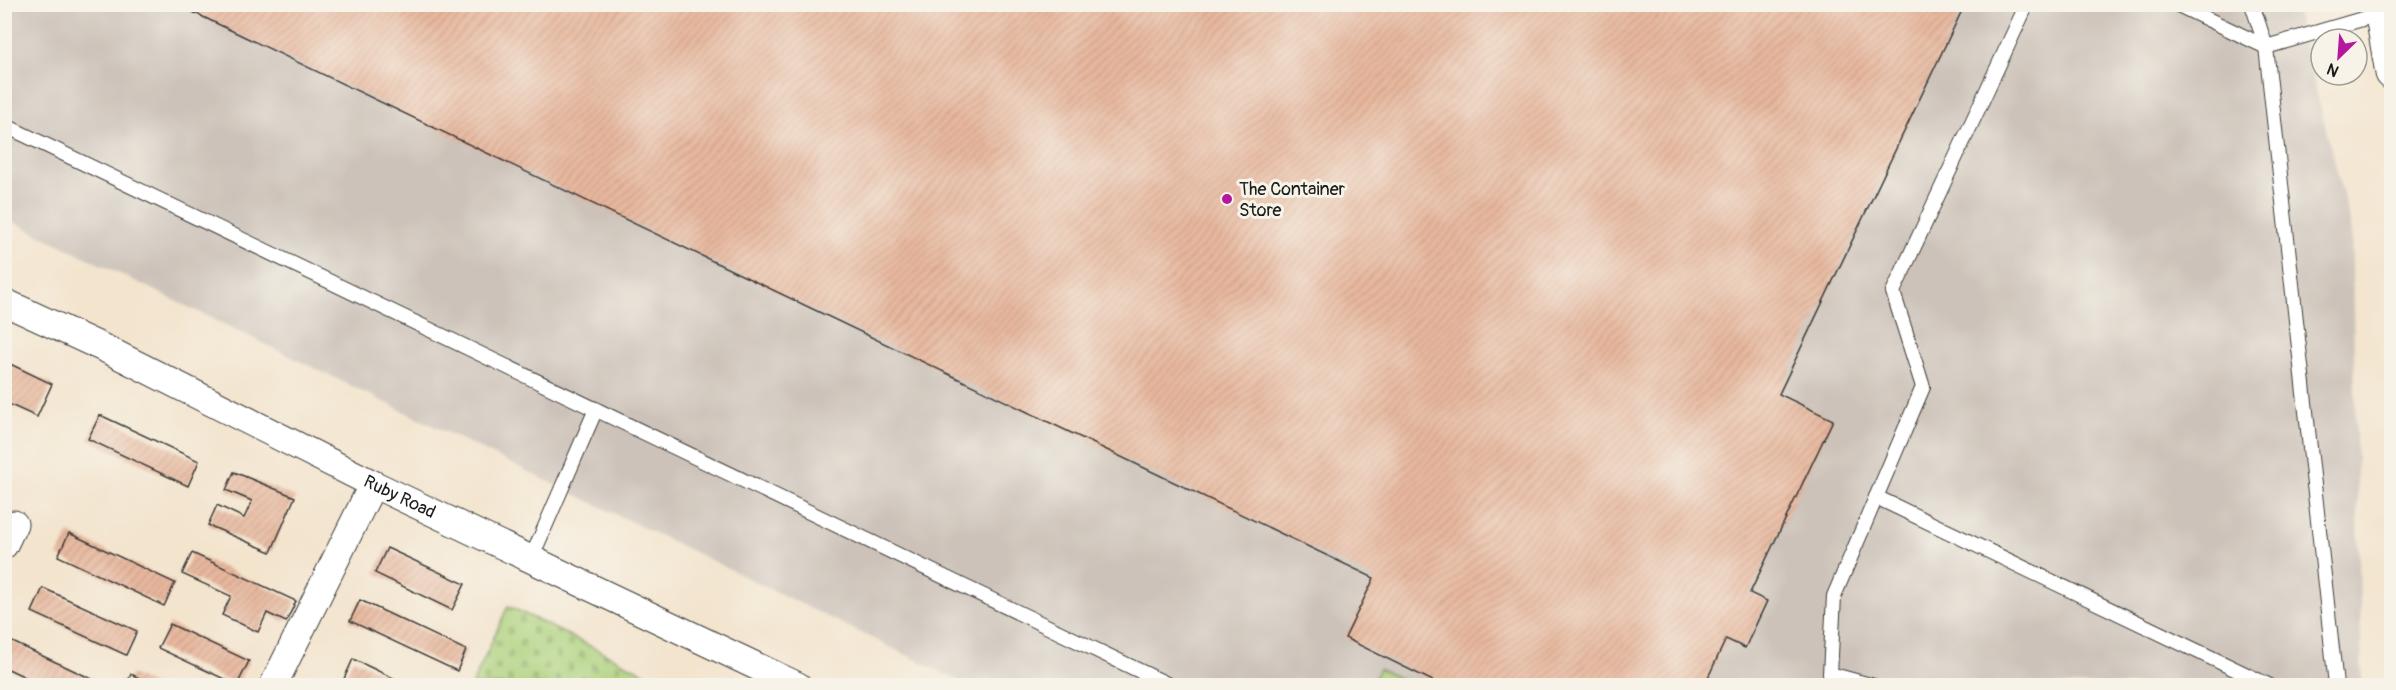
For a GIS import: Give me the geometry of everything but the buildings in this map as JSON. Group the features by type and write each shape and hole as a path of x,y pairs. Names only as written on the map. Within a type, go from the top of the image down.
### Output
{"main road":[{"path":"2385,10 2391,73"}],"street":[{"name":"Ruby Road","path":"4,302 110,351 373,484 798,686"},
{"path":"273,686 373,484"}],"lane":[{"path":"1874,686 1830,675 1834,596 1923,387 1893,292 2027,4"},
{"path":"2176,4 2266,48 2385,10"},
{"path":"2252,4 2266,48 2336,685 2331,686"},
{"path":"4,125 1171,686"},
{"path":"531,559 596,409"},
{"path":"1876,497 2270,686"}],"shaded area":[{"path":"4,5 2294,5 2309,63 2309,87 2315,87 2351,226 2362,685 1413,686 1379,669 1371,686 968,685 5,218"}],"green space":[{"path":"509,606 669,685 472,685"},
{"path":"1379,669 1413,685 1371,685"}],"place":[{"name":"The Container Store","path":"1227,199"}]}
